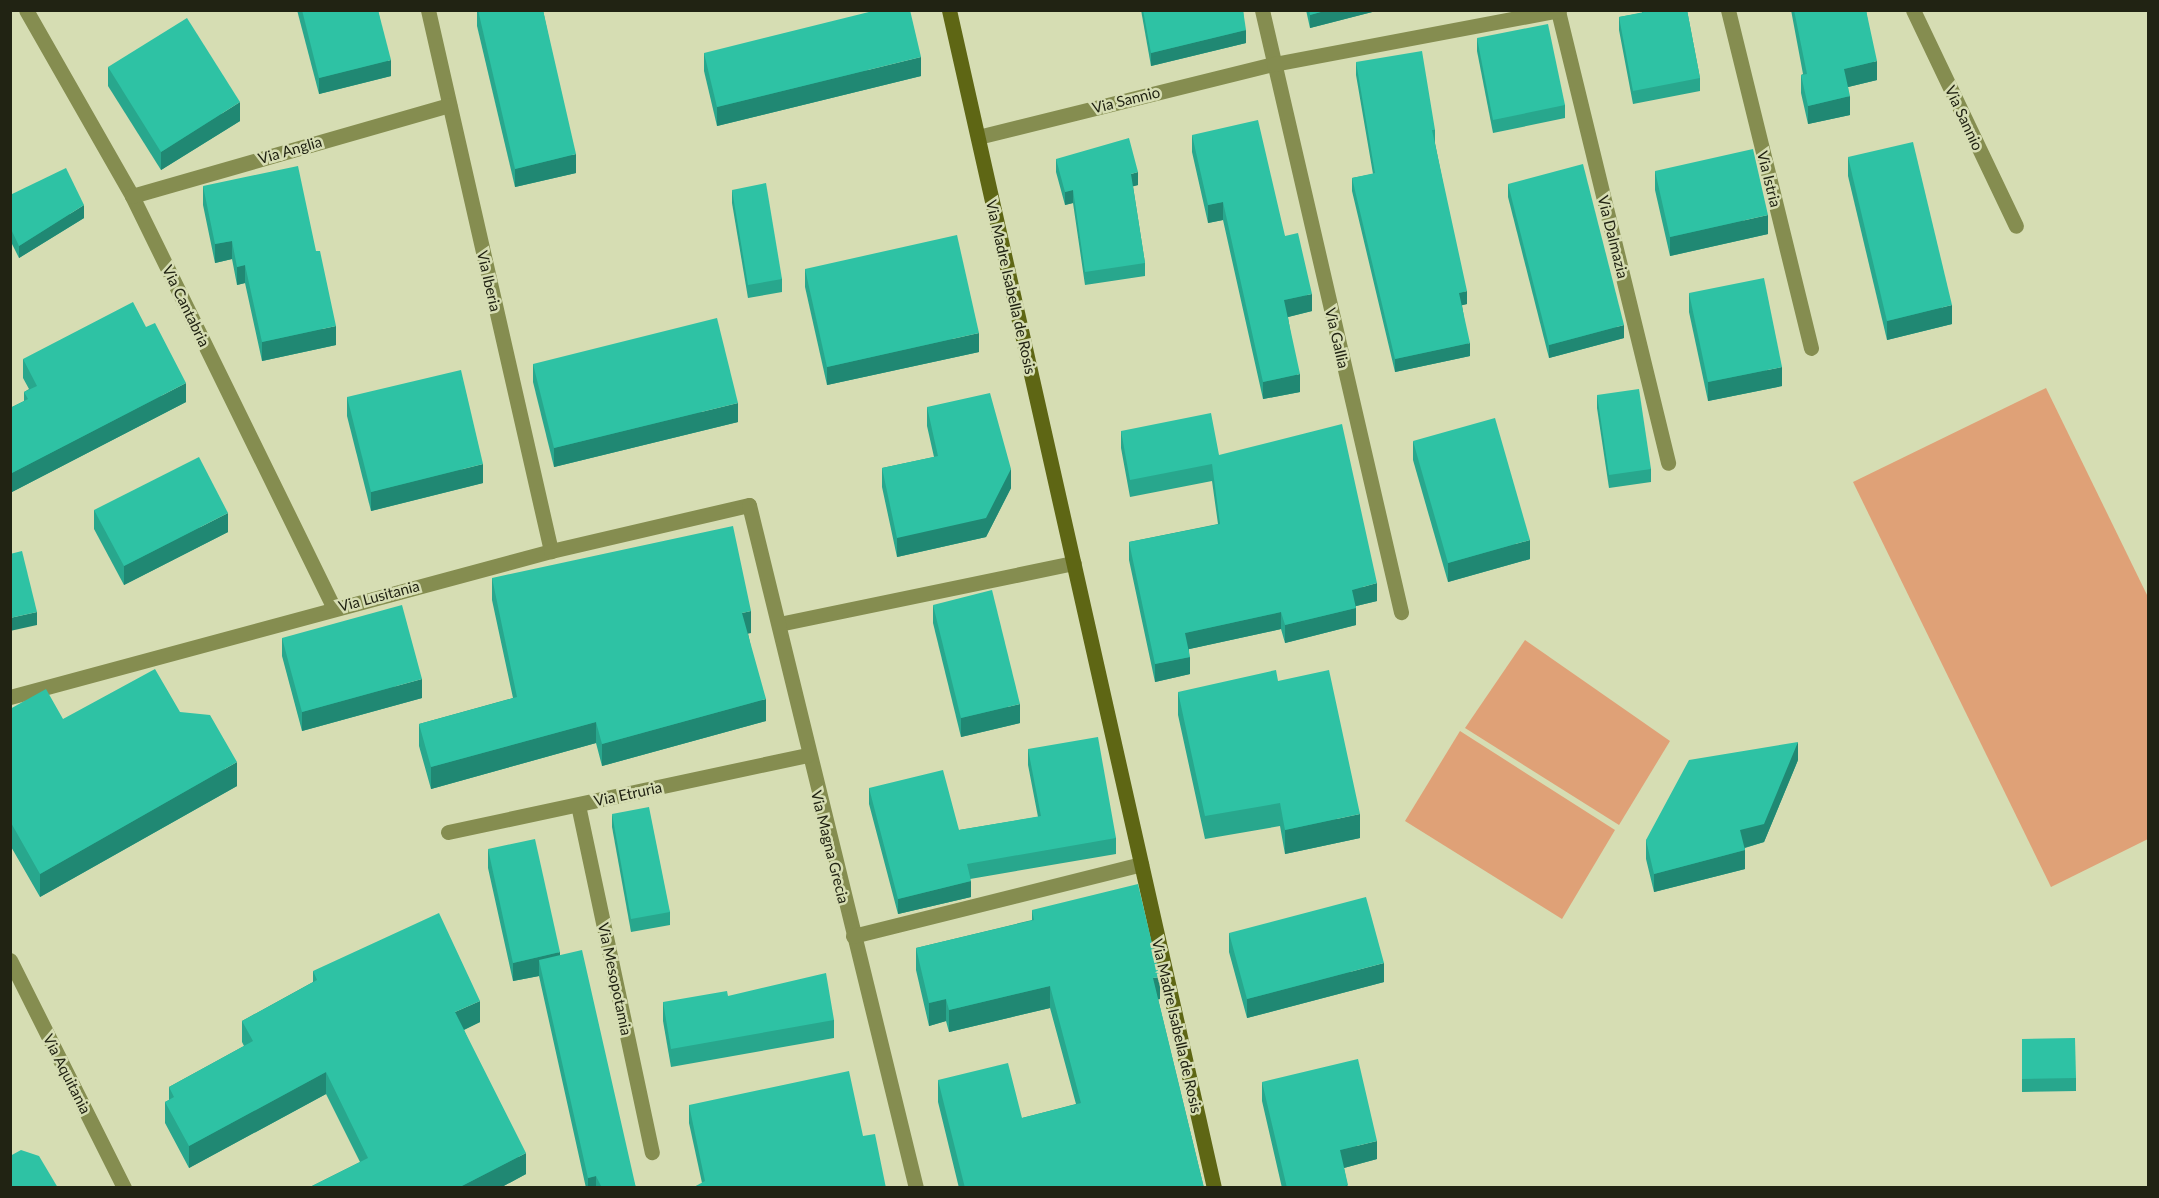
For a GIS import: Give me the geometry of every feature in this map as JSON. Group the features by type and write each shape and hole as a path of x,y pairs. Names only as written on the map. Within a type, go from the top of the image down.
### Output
{"street":[{"name":"Via Cantabria","path":"26,10 132,196 334,608"},
{"name":"Via Iberia","path":"428,10 551,551"},
{"name":"Via Madre Isabella de Rosis","path":"949,10 1214,1188"},
{"path":"1262,10 1274,64"},
{"name":"Via Istria","path":"1728,10 1811,348"},
{"name":"Via Sannio","path":"1913,10 2016,226"},
{"name":"Via Sannio","path":"978,137 1274,64 1558,11"},
{"name":"Via Dalmazia","path":"1558,11 1668,463"},
{"name":"Via Gallia","path":"1274,64 1401,612"},
{"name":"Via Anglia","path":"132,196 449,105"},
{"name":"Via Lusitania","path":"10,697 551,551 749,505"},
{"name":"Via Magna Grecia","path":"749,505 779,624 807,755 916,1188"},
{"path":"779,624 1074,563"},
{"name":"Via Etruria","path":"448,832 807,755"},
{"name":"Via Mesopotamia","path":"578,805 652,1152"},
{"path":"853,936 1141,864"},
{"name":"Via Aquitania","path":"10,960 124,1188"}],"shaded area":[{"path":"2046,388 2148,597 2148,839 2051,887 1853,482"},
{"path":"1525,640 1670,741 1619,825 1465,728"},
{"path":"1460,731 1615,830 1562,919 1405,821"}],"building":[{"path":"302,10 378,10 391,60 319,78"},
{"path":"478,10 543,10 576,154 515,169"},
{"path":"877,10 910,10 921,57 717,107 704,53"},
{"path":"1143,10 1243,10 1246,30 1151,53"},
{"path":"1309,10 1328,10 1310,15"},
{"path":"1644,10 1687,10 1700,78 1633,91 1619,17 1644,12"},
{"path":"1794,10 1866,10 1877,61 1844,69 1850,96 1808,106 1801,75 1807,74"},
{"path":"187,18 240,102 161,152 108,67"},
{"path":"1548,24 1565,105 1493,120 1477,38"},
{"path":"1422,51 1435,130 1432,130 1467,291 1459,293 1470,343 1395,359 1352,178 1375,173 1356,62"},
{"path":"1258,120 1285,236 1298,233 1312,294 1284,300 1300,374 1263,382 1223,202 1208,205 1192,135"},
{"path":"1129,138 1138,172 1131,174 1145,263 1085,272 1073,190 1065,192 1056,159"},
{"path":"1913,142 1952,305 1887,321 1848,157"},
{"path":"1753,149 1768,215 1670,237 1655,171"},
{"path":"1583,164 1624,325 1549,345 1508,184"},
{"path":"298,166 316,251 320,251 336,326 262,342 245,265 237,267 232,241 215,244 203,186"},
{"path":"66,168 84,205 19,246 10,227 10,195"},
{"path":"766,183 782,279 748,285 732,190"},
{"path":"957,235 979,333 827,367 805,269"},
{"path":"1764,278 1782,367 1708,382 1689,293"},
{"path":"133,302 146,327 155,323 186,383 10,474 10,408 28,399 24,392 37,386 23,359"},
{"path":"717,318 738,403 554,448 533,364"},
{"path":"461,370 483,464 371,492 347,397"},
{"path":"1639,389 1651,469 1609,475 1597,395"},
{"path":"990,393 1011,469 986,518 897,538 882,468 938,456 927,407"},
{"path":"1211,413 1219,455 1342,424 1377,583 1352,590 1356,608 1285,625 1281,612 1185,633 1190,657 1155,664 1129,542 1220,524 1212,464 1130,480 1121,431"},
{"path":"1495,418 1530,540 1448,563 1413,441"},
{"path":"199,457 228,513 124,566 94,510"},
{"path":"733,526 751,611 742,613 766,699 602,744 596,722 431,767 419,724 517,697 492,578"},
{"path":"22,551 37,612 10,618 10,554"},
{"path":"992,590 1020,704 961,718 933,605"},
{"path":"402,605 422,679 302,712 282,638"},
{"path":"155,669 180,712 210,715 237,762 40,874 10,821 10,709 46,689 63,719"},
{"path":"1276,670 1278,681 1329,670 1360,814 1285,830 1280,803 1205,816 1178,692"},
{"path":"1098,737 1116,838 967,864 971,881 898,899 869,788 943,770 959,830 1041,816 1028,749"},
{"path":"1798,742 1764,824 1740,830 1745,850 1654,874 1646,840 1689,760"},
{"path":"649,807 670,912 631,919 612,814"},
{"path":"535,839 560,952 513,963 488,849"},
{"path":"1138,884 1160,977 1153,978 1204,1188 965,1188 938,1080 1008,1063 1022,1118 1081,1103 1050,986 949,1010 946,999 929,1003 916,948 1034,920 1032,910"},
{"path":"1366,897 1384,963 1247,999 1229,933"},
{"path":"439,913 480,1001 455,1012 526,1153 458,1188 308,1188 368,1158 326,1072 189,1146 165,1102 174,1097 169,1087 253,1041 242,1021 317,980 313,971"},
{"path":"582,950 636,1188 602,1188 596,1176 588,1178 539,960"},
{"path":"826,973 834,1020 671,1049 663,1002 727,991 728,996"},
{"path":"2075,1038 2076,1078 2022,1079 2022,1039"},
{"path":"1358,1059 1377,1141 1340,1150 1348,1185 1338,1188 1287,1188 1262,1082"},
{"path":"849,1071 863,1136 875,1134 886,1188 692,1188 705,1181 689,1105"},
{"path":"21,1150 39,1156 58,1188 10,1188 10,1156"}]}
